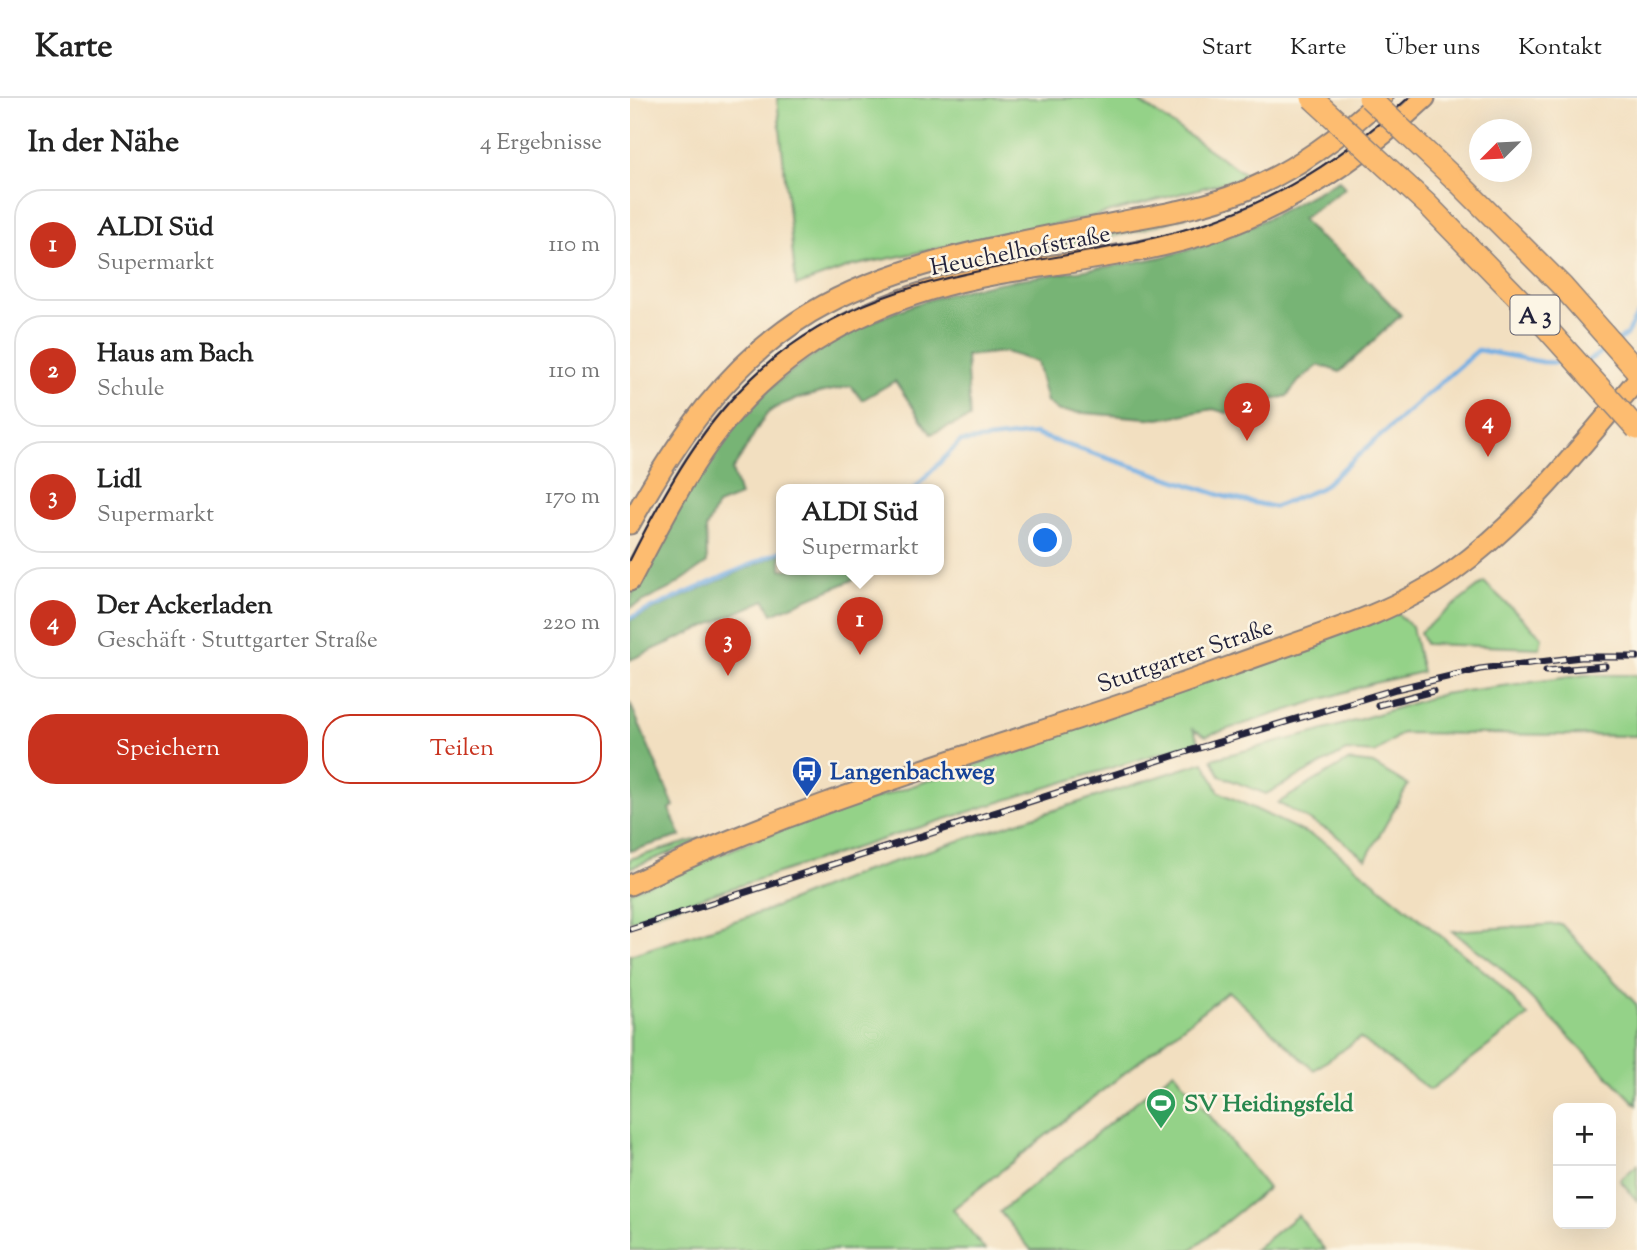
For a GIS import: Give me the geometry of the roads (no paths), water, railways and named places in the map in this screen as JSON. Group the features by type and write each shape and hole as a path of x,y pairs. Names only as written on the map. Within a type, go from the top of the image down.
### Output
{"highway":[{"name":"A 3","path":"1312,98 1428,205 1532,312 1637,429"},
{"name":"A 3","path":"1369,98 1439,163 1562,286 1637,370"}],"main road":[{"name":"Heuchelhofstraße","path":"630,524 681,437 719,388 751,358 810,313 900,274 985,251 1180,212 1244,191 1287,169 1330,140 1382,98"},
{"name":"Heuchelhofstraße","path":"630,581 684,480 736,408 766,379 822,336 909,298 991,275 1141,250 1220,229 1263,213 1343,166 1372,145 1425,98"},
{"name":"Stuttgarter Straße","path":"630,885 677,862 846,795 1189,682 1382,610 1451,573 1492,541 1549,483 1637,380"},
{"name":"Stuttgarter Straße","path":"630,874 677,862"}],"waterway":[{"path":"1618,341 1626,335 1637,315"},
{"path":"1585,362 1608,349"},
{"path":"919,484 960,442 1034,434 1226,497 1274,507 1321,488 1478,350 1542,362 1567,363"},
{"path":"630,618 776,553"}],"tram line":[{"path":"630,560 679,471 717,416 763,368 790,346 832,320 876,300 921,285 1157,237 1228,215 1322,166 1351,146 1408,98"}],"railway":[{"path":"630,929 1179,754 1396,689 1480,669 1581,657 1637,657"},
{"path":"1546,671 1605,666"},
{"path":"1378,705 1433,691"}],"place":[{"name":"Haus am Bach","path":"1247,441"},
{"name":"Der Ackerladen","path":"1488,457"},
{"name":"ALDI Süd","path":"860,655"},
{"name":"Lidl","path":"728,676"},
{"name":"Langenbachweg","path":"807,798"},
{"name":"SV Heidingsfeld","path":"1161,1130"}]}
